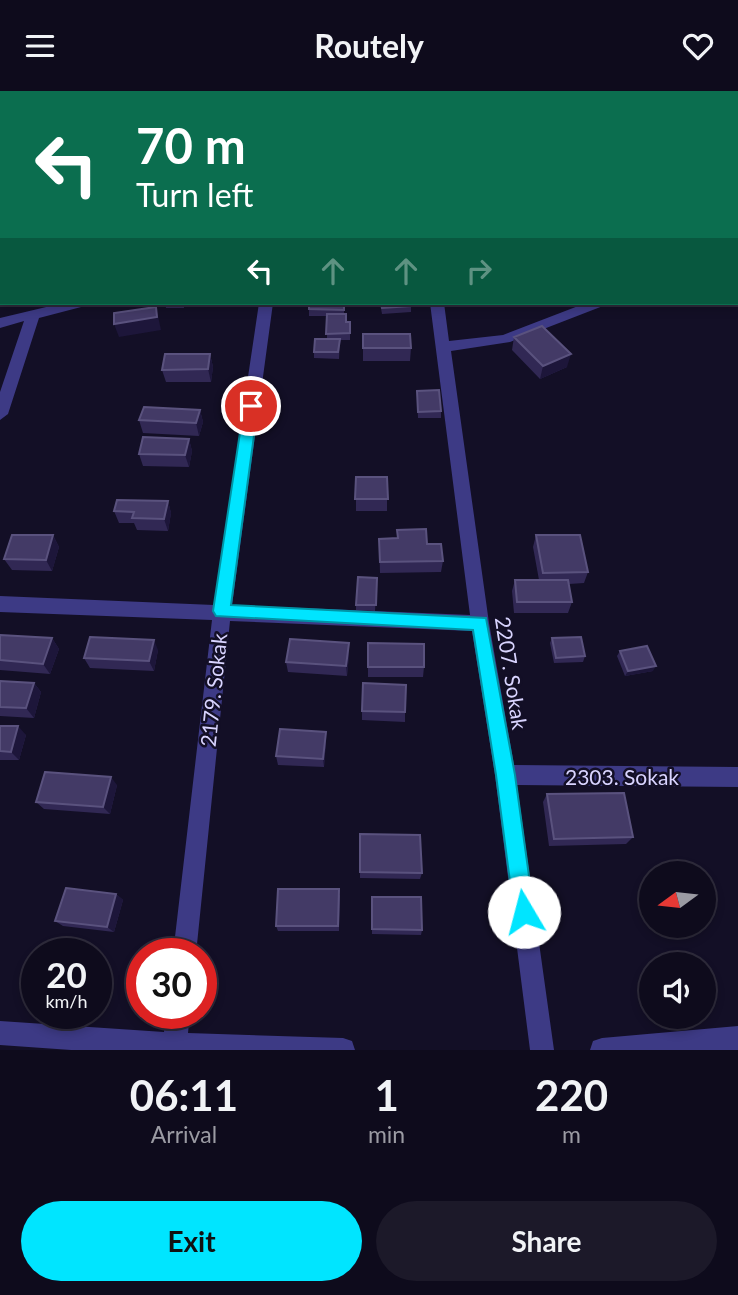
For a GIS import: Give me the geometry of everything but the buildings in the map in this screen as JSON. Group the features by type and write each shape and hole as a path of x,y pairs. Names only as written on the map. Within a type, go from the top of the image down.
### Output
{"street":[{"path":"0,323 71,305"},
{"name":"2179. Sokak","path":"186,938 222,611 266,305"},
{"name":"2207. Sokak","path":"437,305 542,1050"},
{"path":"444,347 505,339 593,305"},
{"path":"0,414 34,313"},
{"path":"0,604 480,623"},
{"name":"2303. Sokak","path":"505,775 738,777"},
{"path":"174,1048 176,1029"},
{"path":"0,1033 174,1048 343,1050"},
{"path":"603,1050 735,1042"}],"route":[{"path":"251,406 222,611 480,623 524,912"}]}
